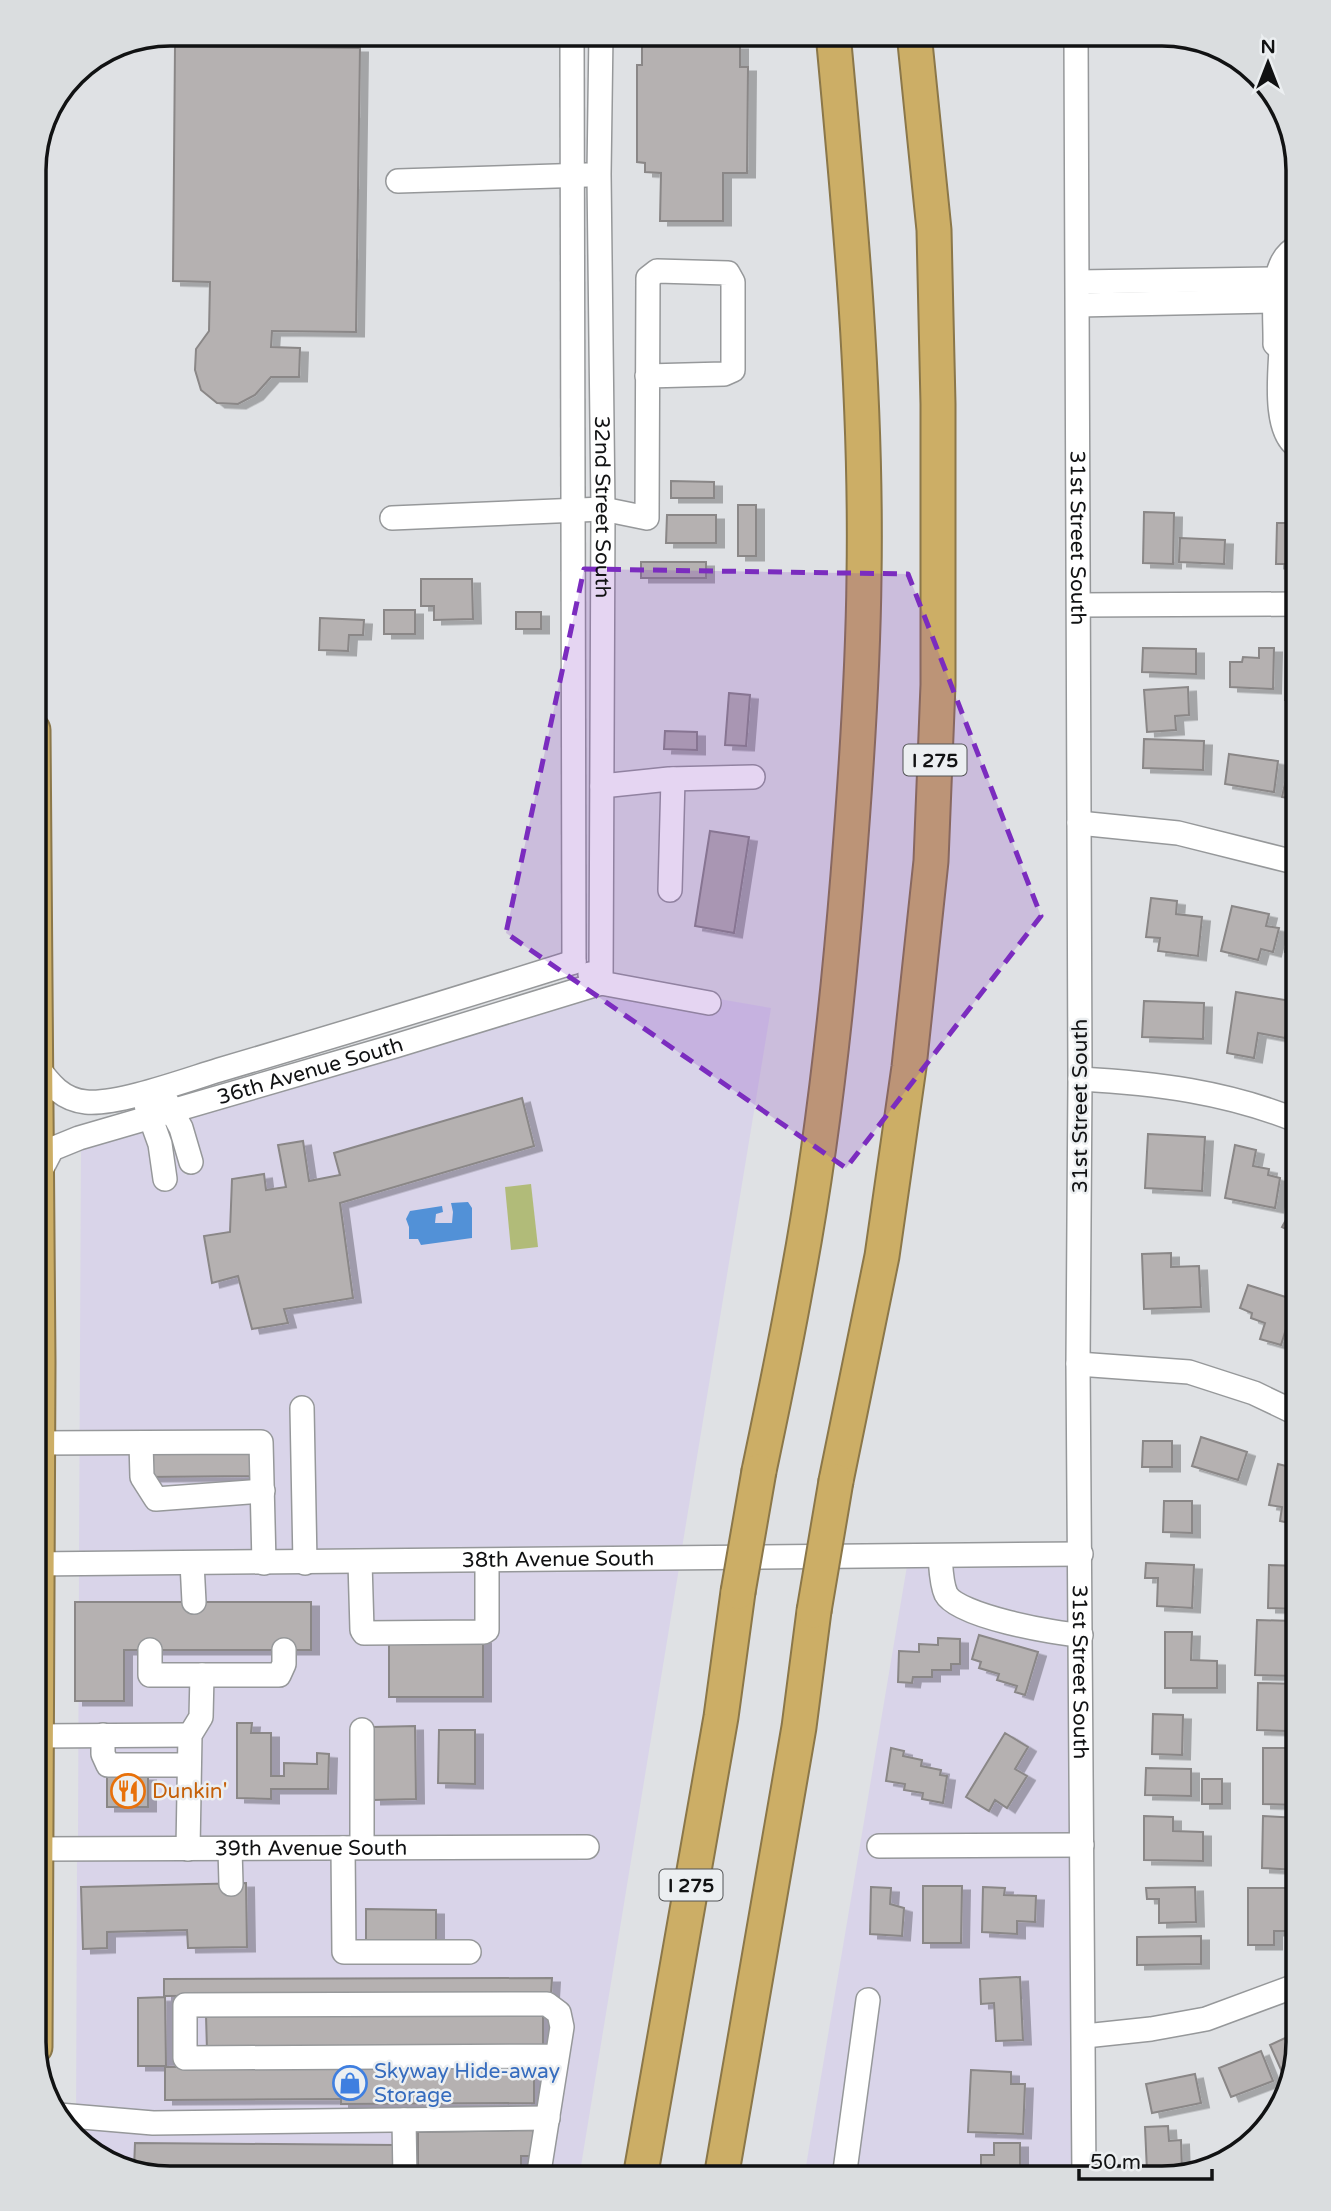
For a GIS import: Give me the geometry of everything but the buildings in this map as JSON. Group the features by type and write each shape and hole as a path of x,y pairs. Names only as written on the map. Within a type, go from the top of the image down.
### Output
{"highway":[{"name":"I 275","path":"642,2165 721,1717 738,1592 759,1471 797,1283 821,1127 842,953 855,786 864,578 862,408 851,221 834,46"},
{"name":"I 275","path":"723,2166 799,1727 814,1611 836,1481 882,1256 909,1067 931,862 938,685 938,404 934,230 915,46"}],"street":[{"name":"32nd Street South","path":"572,46 574,962"},
{"name":"32nd Street South","path":"601,46 601,982"},
{"name":"31st Street South","path":"1076,46 1080,1079 1078,1364 1084,2166"},
{"path":"398,181 599,174"},
{"path":"1286,255 1276,290 1275,344 1286,354"},
{"path":"393,518 603,509 647,518 647,376 648,278 652,273 668,271 728,274 733,282 733,370 724,374 647,376"},
{"path":"1077,282 1276,290"},
{"path":"1077,306 1276,290"},
{"path":"1281,349 1279,401 1286,432"},
{"path":"1079,605 1286,604"},
{"path":"602,786 673,779 753,777"},
{"path":"670,890 673,779"},
{"path":"1079,823 1178,833 1286,860"},
{"name":"36th Avenue South","path":"46,1077 57,1091 68,1098 97,1103 383,1022 574,962 601,982 709,1003"},
{"name":"36th Avenue South","path":"46,1158 52,1149 79,1138 395,1046 601,982"},
{"path":"383,1022 395,1046"},
{"path":"1080,1079 1150,1083 1202,1092 1260,1105 1286,1116"},
{"path":"150,1090 161,1115 160,1144 166,1178"},
{"path":"161,1115 181,1128 191,1162"},
{"path":"1078,1364 1189,1372 1254,1393 1286,1408"},
{"path":"302,1408 305,1563"},
{"path":"46,1443 261,1442 264,1563"},
{"path":"141,1443 142,1477 156,1499 263,1492"},
{"name":"38th Avenue South","path":"46,1564 1081,1554"},
{"path":"940,1556 946,1595 961,1608 1055,1634 1081,1635"},
{"path":"360,1562 360,1601 364,1633 484,1632 487,1630 486,1560"},
{"path":"192,1563 194,1602"},
{"path":"150,1650 150,1675 279,1675 284,1664 285,1650"},
{"path":"188,1849 190,1735 201,1717 202,1675"},
{"path":"362,1730 344,1952 469,1952"},
{"path":"103,1735 103,1754 108,1765 189,1765"},
{"path":"46,1736 190,1735"},
{"path":"879,1846 1082,1845"},
{"name":"39th Avenue South","path":"46,1849 587,1847"},
{"path":"230,1849 231,1884"},
{"path":"1085,2036 1151,2029 1206,2019 1286,1989"},
{"path":"846,2166 868,2000"},
{"path":"540,2165 562,2027 559,2013 547,2004 185,2005 185,2058 557,2056"},
{"path":"71,2116 153,2123 548,2118"},
{"path":"404,2120 405,2165"}],"highlighted area":[{"path":"584,569 908,574 1041,916 846,1168 506,933"}],"shaded area":[{"path":"599,994 603,997 605,994 716,1014 719,999 771,1008 682,1548 79,1553 81,1148 146,1130 158,1190 175,1187 169,1142 163,1125 168,1124 173,1132 185,1175 202,1168 186,1118"},
{"path":"1072,1564 1073,1835 870,1836 870,1856 1073,1855 1075,2166 806,2166 907,1566"},
{"path":"679,1568 581,2165 161,2165 145,2163 115,2153 101,2145 76,2123 77,1859 596,1857 596,1837 78,1839 79,1573"}],"green space":[{"path":"531,1184 538,1247 511,1250 505,1187"}],"water":[{"path":"468,1202 472,1208 472,1238 421,1245 418,1239 409,1239 406,1219 410,1211 442,1206 443,1212 436,1214 435,1223 452,1223 451,1203"}],"place":[{"name":"Dunkin'","path":"128,1791"},
{"name":"Skyway Hide-away Storage","path":"350,2083"}]}
